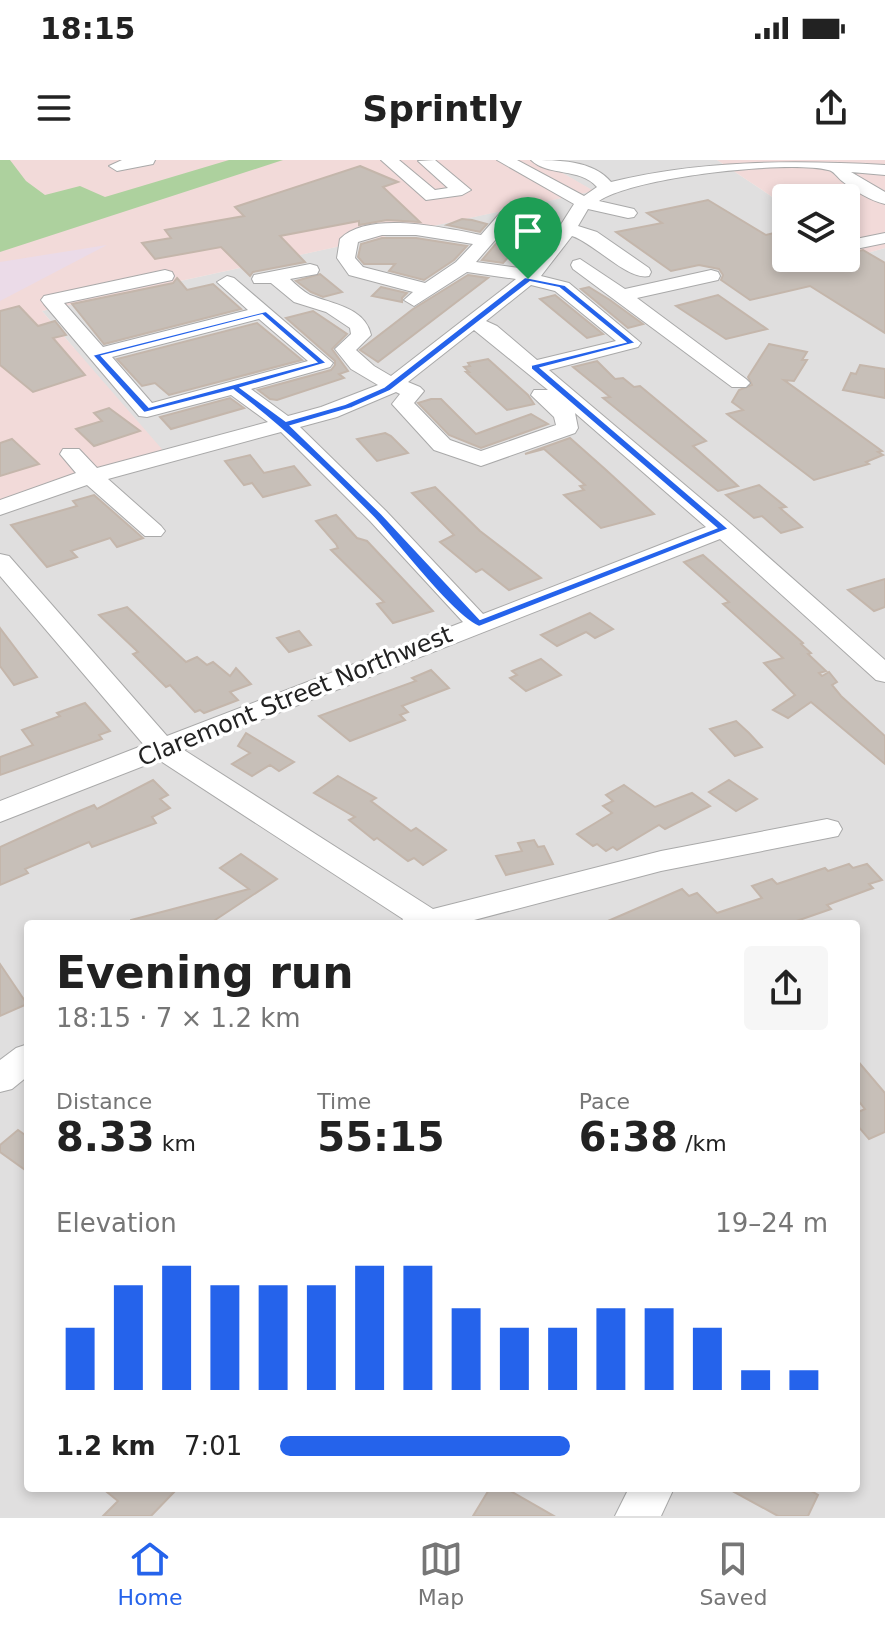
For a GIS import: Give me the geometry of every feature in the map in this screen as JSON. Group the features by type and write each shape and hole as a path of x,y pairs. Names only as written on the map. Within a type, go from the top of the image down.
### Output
{"street":[{"path":"117,166 147,160"},
{"path":"389,160 432,196 462,190 426,161"},
{"path":"505,160 584,203 628,213"},
{"path":"545,163 586,182 607,184 727,163 885,170"},
{"path":"727,163 757,180 784,165"},
{"path":"784,165 811,183"},
{"path":"837,166 880,196"},
{"path":"569,408 565,415 567,428 481,459 442,445 403,404 403,388 530,277 584,203 607,184"},
{"path":"860,197 880,196"},
{"path":"411,303 459,269 507,216"},
{"path":"429,290 356,271 346,258 349,239 376,232 421,228 485,241"},
{"path":"567,229 591,236 642,272"},
{"path":"860,243 885,238"},
{"path":"580,265 739,383"},
{"path":"459,269 530,277 562,287 631,343 534,367"},
{"path":"310,270 266,278 301,298 348,315 359,325 361,335 345,349 354,362 403,388"},
{"path":"165,276 51,300 147,411 323,363 227,282"},
{"path":"622,296 711,276"},
{"path":"96,355 263,312"},
{"path":"475,323 490,330 534,367 569,408"},
{"path":"496,356 569,408 723,529 885,674"},
{"path":"0,508 42,490 348,406 440,372"},
{"path":"234,387 285,424 378,516 461,609 479,624"},
{"path":"71,454 153,531"},
{"name":"Claremont Street Northwest","path":"0,812 723,529"},
{"path":"0,561 162,749 420,920"},
{"path":"431,920 661,861 827,829"},
{"path":"0,1079 24,1060"},
{"path":"637,1516 651,1492"}],"shaded area":[{"path":"0,160 540,160 594,191 42,311 167,455 0,509"},
{"path":"540,160 717,160 772,197 772,272 860,272 860,255 885,248 885,1516 0,1516 0,509 74,348 42,311 593,191"},
{"path":"717,160 885,160 885,248 860,255 860,184 772,184 772,197"},
{"path":"107,245 0,301 0,262"}],"green space":[{"path":"0,160 10,160 26,181 45,195 80,186 105,197 229,160 283,160 0,252"}],"building":[{"path":"360,166 398,182 383,187 420,222 387,220 359,225 359,221 280,236 305,262 253,272 250,276 221,247 155,259 142,243 171,238 165,230 244,216 235,207"},
{"path":"708,200 766,235 772,234 772,272 860,272 860,251 863,250 885,263 885,333 810,286 750,300 721,280 723,275 719,269 699,265 671,271 616,232 662,223 647,213"},
{"path":"518,211 541,213 527,236 503,263 482,260 518,218"},
{"path":"462,219 487,224 480,232 447,225"},
{"path":"382,238 416,238 467,246 454,260 424,280 389,271 395,264 364,264 358,257 361,244"},
{"path":"320,274 342,292 323,297 296,281"},
{"path":"468,275 488,278 378,362 360,350 413,309"},
{"path":"177,278 187,290 213,284 241,309 104,344 72,304 173,283"},
{"path":"381,287 407,293 402,302 372,296"},
{"path":"589,287 643,324 628,328 581,289"},
{"path":"555,295 603,334 587,338 540,299"},
{"path":"718,295 767,329 726,339 676,306"},
{"path":"19,306 38,326 55,321 66,335 53,338 85,375 33,392 0,365 0,311"},
{"path":"313,311 347,334 332,349 348,371 339,374 344,378 277,400 270,399 258,390 331,370 335,365 335,361 286,318"},
{"path":"257,323 302,360 169,395 155,383 142,386 117,359"},
{"path":"769,344 807,352 802,360 807,360 794,381 784,380 882,451 878,452 883,455 866,462 869,464 814,480 727,414 743,410 732,402 739,390 752,385 748,377"},
{"path":"488,359 534,404 507,410 466,372 469,372 464,367 470,366 468,363"},
{"path":"597,361 615,379 623,378 634,387 640,386 706,441 693,446 738,486 718,491 603,398 610,397 573,367"},
{"path":"860,365 885,369 885,398 843,390 851,373 856,374"},
{"path":"230,398 244,408 171,429 160,417"},
{"path":"441,399 476,434 531,414 548,424 481,448 449,435 418,403"},
{"path":"109,408 140,431 94,446 76,429 102,421 94,413"},
{"path":"385,433 408,453 377,461 357,439"},
{"path":"570,438 654,514 601,528 564,495 584,490 580,486 585,485 544,449 525,454"},
{"path":"12,439 39,464 0,476 0,443"},
{"path":"250,455 264,473 294,466 310,485 263,497 252,483 244,485 225,461"},
{"path":"759,485 786,507 780,508 802,527 781,533 762,516 754,518 726,495"},
{"path":"435,487 480,531 541,578 509,590 482,569 476,572 440,542 454,535 412,493"},
{"path":"94,495 143,538 117,547 110,538 71,551 77,557 47,567 11,525 77,506 73,501"},
{"path":"336,515 357,538 367,541 433,611 393,623 377,604 384,602 331,550 338,548 316,521"},
{"path":"703,555 803,643 811,653 808,654 826,671 819,673 822,676 829,672 837,682 832,685 841,696 885,736 885,764 811,702 788,718 773,710 795,695 764,663 783,658 723,604 729,602 684,562"},
{"path":"885,579 885,607 874,611 848,590"},
{"path":"127,607 186,662 197,657 207,665 213,662 230,676 236,668 251,684 230,692 238,700 204,713 200,710 195,712 170,685 166,687 133,654 138,652 99,615"},
{"path":"590,613 613,629 595,638 586,632 557,646 541,635"},
{"path":"0,628 37,677 14,685 0,666"},
{"path":"299,631 311,645 289,652 277,638"},
{"path":"541,659 561,675 526,691 510,678 517,675 512,671"},
{"path":"431,670 449,688 402,706 408,712 400,715 405,720 350,741 319,716 416,681 412,678"},
{"path":"85,703 110,731 99,735 102,739 0,775 0,757 33,745 22,730"},
{"path":"736,721 762,747 735,756 710,729"},
{"path":"246,733 294,762 279,771 270,765 252,776 232,764 250,753 238,746"},
{"path":"338,776 376,798 371,801 411,831 416,828 446,850 423,865 414,858 408,861 377,838 374,840 349,820 355,817 314,793"},
{"path":"153,780 168,795 160,799 170,808 152,817 156,823 92,847 89,842 25,869 28,873 0,885 0,847 94,805 97,809"},
{"path":"729,780 757,799 736,811 709,792"},
{"path":"624,785 655,807 692,793 710,806 665,829 659,825 617,850 613,847 606,851 597,844 593,846 577,834 612,813 603,806 613,801 606,795"},
{"path":"534,840 538,847 544,846 553,864 506,875 496,856 522,851 518,843"},
{"path":"241,854 277,879 215,920 131,920 249,889 220,868"},
{"path":"849,864 853,868 867,864 882,880 869,884 873,888 827,905 831,909 799,920 610,920 682,889 689,896 697,893 717,913 762,898 752,886 772,879 777,884 825,868 828,871"},
{"path":"0,964 24,1000 24,1005 0,1016"},
{"path":"860,1064 885,1093 885,1132 869,1139 860,1129 860,1111 865,1109 860,1103"},
{"path":"18,1130 24,1134 24,1169 0,1152 0,1145"},
{"path":"107,1492 174,1492 151,1516 103,1516 118,1501"},
{"path":"488,1492 512,1492 554,1516 473,1516"},
{"path":"734,1492 813,1492 818,1495 808,1516 778,1516"}],"route":[{"path":"528,279 387,389 348,406 285,424 234,387 323,363 263,312 96,355 147,411 234,387 277,419 285,424 378,516 461,609 479,624 723,529 534,367 569,361 631,343 562,287 528,279"}]}
